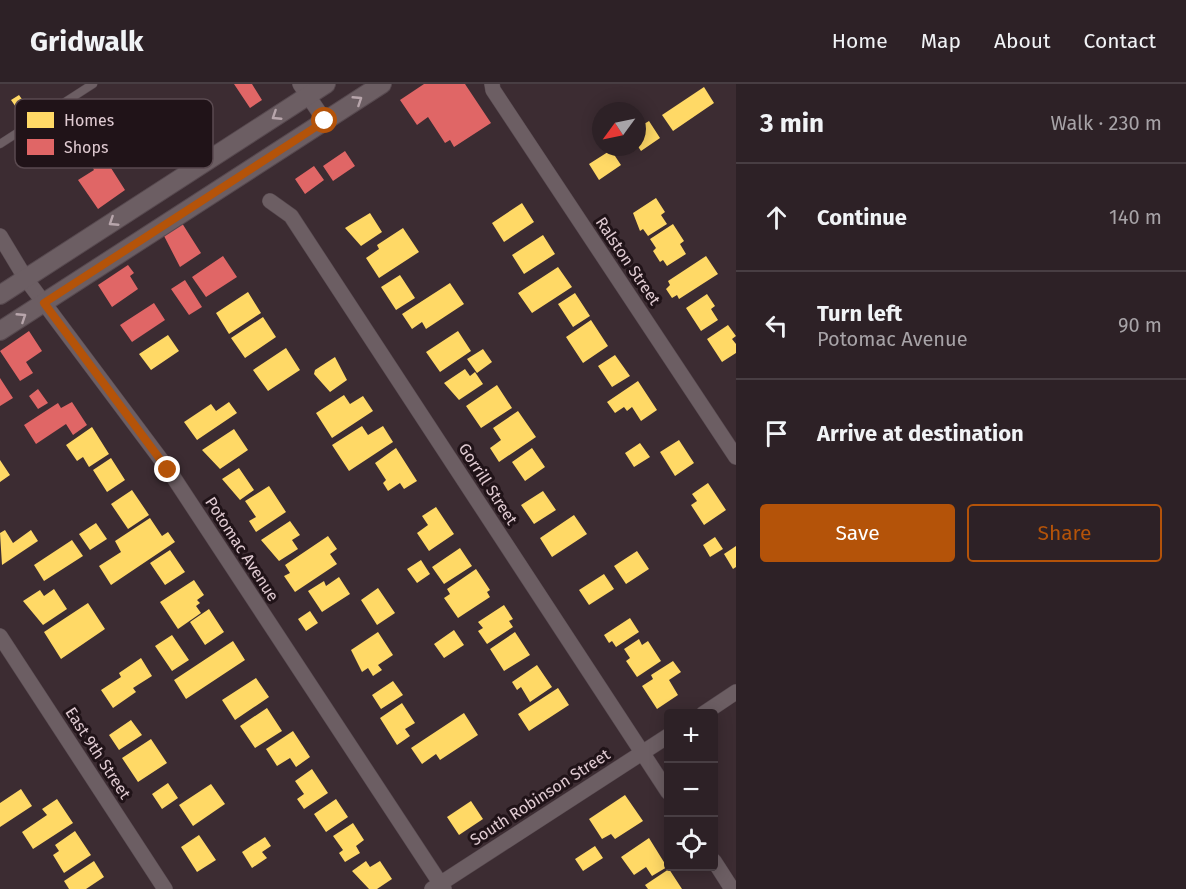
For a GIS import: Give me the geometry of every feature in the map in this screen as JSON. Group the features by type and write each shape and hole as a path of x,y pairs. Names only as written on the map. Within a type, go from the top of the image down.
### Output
{"street":[{"path":"213,152 304,90 326,84"},
{"path":"0,331 382,84"},
{"name":"Ralston Street","path":"492,84 500,100 736,457"},
{"path":"304,90 325,121"},
{"path":"0,295 189,168"},
{"name":"Gorrill Street","path":"270,201 291,216 664,785"},
{"name":"Potomac Avenue","path":"1,241 26,279 168,470 438,887"},
{"name":"East 9th Street","path":"0,636 165,889"},
{"path":"710,709 736,692"},
{"name":"South Robinson Street","path":"438,887 664,739"},
{"path":"718,867 732,889"}],"lane":[{"path":"70,99 93,84"},
{"path":"0,144 15,134"}],"building: Homes":[{"path":"704,87 714,103 673,131 662,115"},
{"path":"19,95 22,99 15,99 15,106 11,100"},
{"path":"649,121 660,138 646,148 646,123"},
{"path":"602,156 615,156 621,165 599,180 589,164"},
{"path":"656,198 665,212 661,215 667,224 648,236 643,229 640,231 633,213"},
{"path":"522,203 534,222 504,242 492,223"},
{"path":"370,213 382,232 361,246 345,228"},
{"path":"673,224 684,241 680,244 686,254 667,266 663,260 660,262 653,251 656,248 650,239"},
{"path":"403,228 419,252 379,278 366,258 379,249 377,245"},
{"path":"543,235 555,254 524,274 512,255"},
{"path":"706,256 718,274 679,299 677,295 672,298 666,289 670,285 668,281"},
{"path":"558,267 572,287 532,313 518,293"},
{"path":"400,275 415,298 396,310 381,287"},
{"path":"450,283 464,304 426,329 422,322 412,329 402,314"},
{"path":"248,292 261,313 229,334 216,313"},
{"path":"575,293 590,316 573,327 558,304"},
{"path":"707,294 715,306 711,309 718,320 701,331 686,308"},
{"path":"263,317 276,337 245,358 231,338"},
{"path":"591,320 608,346 583,363 566,337"},
{"path":"728,325 736,336 732,339 736,344 736,353 722,362 707,339"},
{"path":"458,331 471,351 440,372 426,352"},
{"path":"168,335 179,351 151,370 139,354"},
{"path":"286,348 300,370 268,391 253,370"},
{"path":"483,349 492,362 477,373 467,359"},
{"path":"615,355 630,376 612,387 598,366"},
{"path":"335,357 347,380 330,392 314,374 315,370"},
{"path":"465,369 470,376 475,372 483,384 459,400 444,383"},
{"path":"638,381 657,410 641,421 632,407 627,411 624,407 615,413 607,402"},
{"path":"497,385 512,408 481,428 466,406"},
{"path":"344,395 350,404 363,396 373,411 332,438 316,413"},
{"path":"229,402 237,413 197,440 184,422 211,404 216,411"},
{"path":"518,411 536,437 499,462 490,448 501,440 493,428"},
{"path":"362,426 368,435 383,426 393,442 349,471 332,445"},
{"path":"92,427 109,454 89,467 83,457 77,461 66,445"},
{"path":"234,429 248,450 220,469 202,450"},
{"path":"679,440 694,463 675,476 660,452"},
{"path":"640,443 650,457 634,467 625,453"},
{"path":"396,448 417,481 404,489 400,483 388,491 383,483 386,480 375,463"},
{"path":"532,448 545,467 525,481 512,462"},
{"path":"111,458 125,480 107,492 93,470"},
{"path":"0,460 10,475 0,482"},
{"path":"239,468 254,490 240,500 222,479"},
{"path":"708,483 726,510 704,525 691,505 697,501 692,494"},
{"path":"269,486 286,512 256,532 249,521 256,517 245,501"},
{"path":"132,490 149,515 128,529 111,504"},
{"path":"543,491 556,510 534,524 521,505"},
{"path":"436,507 454,534 429,551 417,533 428,525 422,516"},
{"path":"574,515 587,534 552,557 540,538"},
{"path":"150,518 162,536 168,532 175,542 111,585 99,566 121,552 115,541"},
{"path":"290,521 300,535 292,540 298,549 279,561 261,540"},
{"path":"96,523 107,539 90,550 79,534"},
{"path":"5,530 13,543 31,530 38,541 2,565 0,533"},
{"path":"328,536 337,549 330,554 337,564 295,592 284,576 290,573 285,565"},
{"path":"715,537 723,549 710,557 703,545"},
{"path":"72,540 83,556 44,581 34,565"},
{"path":"736,546 736,567 733,569 724,554"},
{"path":"460,548 472,566 444,584 432,567"},
{"path":"170,550 185,572 165,585 150,563"},
{"path":"637,551 649,569 626,584 614,566"},
{"path":"421,560 430,574 417,583 407,569"},
{"path":"476,569 490,590 487,592 490,597 458,618 444,598 450,594 447,589"},
{"path":"604,574 614,589 589,605 579,590"},
{"path":"339,577 350,594 322,612 308,591 324,581 326,586"},
{"path":"194,580 204,595 197,600 200,603 196,606 201,613 178,629 160,602"},
{"path":"378,588 395,613 377,625 361,600"},
{"path":"54,589 67,609 43,625 23,601 40,590 44,596"},
{"path":"88,603 105,629 61,659 44,632"},
{"path":"504,605 513,619 509,621 513,627 487,644 478,631 483,628 478,622"},
{"path":"209,609 224,632 205,645 190,622"},
{"path":"310,611 318,623 306,631 298,619"},
{"path":"630,618 639,632 616,647 612,641 609,643 604,635"},
{"path":"454,630 464,645 444,658 434,644"},
{"path":"378,632 393,655 378,665 382,670 373,676 368,668 362,672 351,650"},
{"path":"515,632 530,655 504,671 490,649"},
{"path":"172,635 189,660 172,671 155,646"},
{"path":"639,639 642,645 648,641 661,661 637,677 626,661 630,658 624,649"},
{"path":"233,641 245,660 186,699 174,680"},
{"path":"141,658 152,676 133,688 136,692 113,708 101,690 121,677 119,673"},
{"path":"673,661 681,672 669,680 678,695 657,709 642,686 653,679 651,675"},
{"path":"537,665 552,687 530,702 521,687 517,690 512,682"},
{"path":"256,678 269,697 235,720 222,700"},
{"path":"393,681 403,695 381,709 372,695"},
{"path":"558,688 569,705 529,731 518,714"},
{"path":"402,703 415,723 405,729 410,736 397,745 380,718"},
{"path":"267,708 282,731 255,748 240,726"},
{"path":"464,713 478,735 440,760 436,754 422,764 411,748"},
{"path":"131,720 142,735 119,750 109,735"},
{"path":"293,731 310,757 296,767 290,758 277,766 266,749"},
{"path":"151,739 167,763 138,782 122,758"},
{"path":"312,769 328,793 304,809 297,799 304,794 295,781"},
{"path":"168,783 178,798 162,809 152,794"},
{"path":"211,784 225,804 193,826 179,805"},
{"path":"21,789 32,806 0,827 0,803"},
{"path":"625,795 643,821 615,839 611,834 602,839 589,819"},
{"path":"57,799 73,823 33,849 22,832 47,815 42,809"},
{"path":"336,799 348,817 326,832 314,814"},
{"path":"471,801 483,819 459,835 447,817"},
{"path":"353,823 364,840 356,846 360,853 345,862 339,853 343,850 333,836"},
{"path":"75,831 91,855 64,873 53,855 59,851 55,845"},
{"path":"199,835 216,860 197,872 181,847"},
{"path":"265,837 271,846 262,852 267,858 252,868 242,852"},
{"path":"649,838 664,862 664,869 652,876 646,867 634,875 621,857"},
{"path":"595,846 603,858 583,871 575,859"},
{"path":"94,861 104,877 86,889 69,889 64,881"},
{"path":"366,861 370,867 380,861 392,879 377,889 369,889 352,871"},
{"path":"666,871 670,871 682,889 648,889 645,885"}],"building: Shops":[{"path":"234,84 252,84 262,100 250,108"},
{"path":"424,84 465,84 491,123 454,147 450,140 445,143 428,117 417,125 400,100"},
{"path":"345,151 355,166 333,181 323,166"},
{"path":"314,166 324,180 305,194 295,179"},
{"path":"93,168 111,168 125,190 98,209 78,180 94,170"},
{"path":"180,220 201,253 180,267 162,232"},
{"path":"223,256 237,277 206,297 192,277"},
{"path":"128,265 134,273 130,276 138,289 112,307 98,285"},
{"path":"185,280 202,307 189,315 171,289"},
{"path":"154,303 165,320 132,342 120,325"},
{"path":"29,331 42,351 26,362 33,373 20,381 0,351"},
{"path":"0,378 13,398 0,406"},
{"path":"38,389 48,403 38,409 29,396"},
{"path":"72,402 87,425 73,435 66,424 36,444 24,425 58,403 61,408"}],"route":[{"path":"168,470 44,303 325,121"}]}
